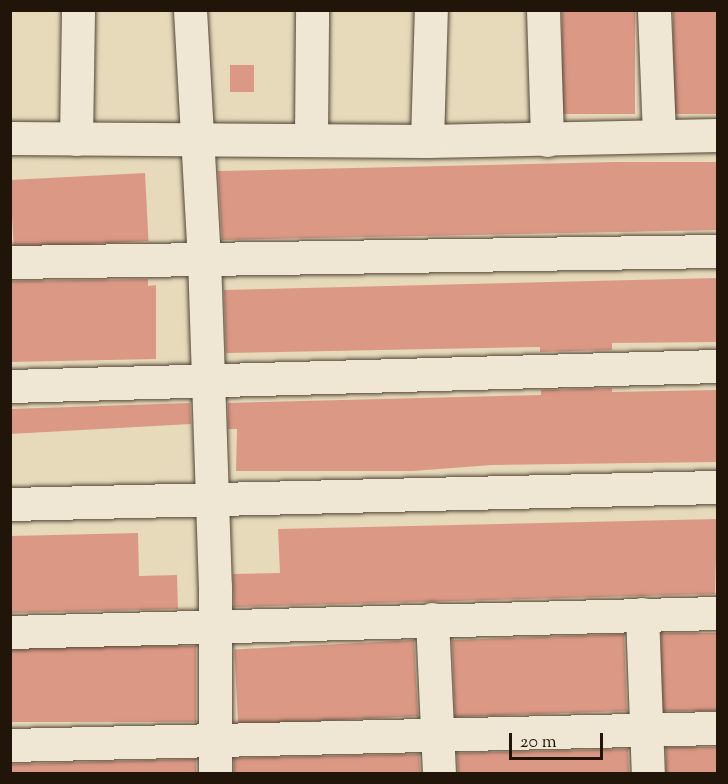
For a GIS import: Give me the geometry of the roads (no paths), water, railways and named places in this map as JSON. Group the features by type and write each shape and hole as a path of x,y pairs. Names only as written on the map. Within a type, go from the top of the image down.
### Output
{"street":[{"path":"76,139 78,10"},
{"path":"190,10 195,142 204,258 205,381 214,586 212,626 217,740 215,774"},
{"path":"311,137 312,10"},
{"path":"427,141 430,10"},
{"path":"543,10 548,140"},
{"path":"654,10 659,134"},
{"path":"10,138 195,142 311,137 427,141 548,140 659,134 717,135"},
{"path":"10,262 717,251"},
{"path":"10,386 717,366"},
{"path":"10,504 717,488"},
{"path":"10,632 717,613"},
{"path":"642,614 648,774"},
{"path":"432,619 439,774"},
{"path":"10,745 717,728"}]}
